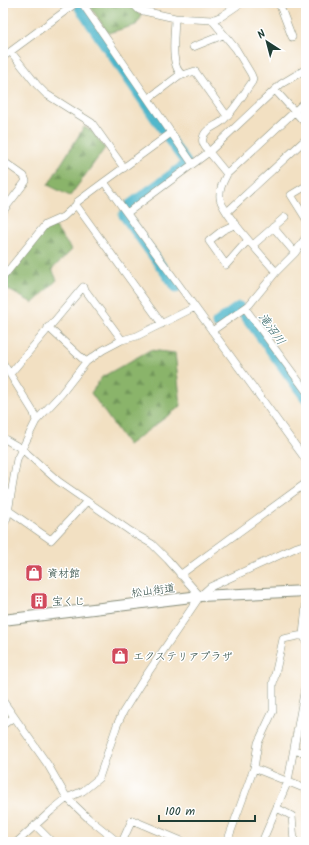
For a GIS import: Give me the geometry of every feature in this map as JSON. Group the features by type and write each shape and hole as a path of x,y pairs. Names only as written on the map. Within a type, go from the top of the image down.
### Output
{"main road":[{"name":"松山街道","path":"3,620 200,596 306,591"}],"street":[{"path":"3,57 76,3"},
{"path":"82,3 192,163"},
{"path":"132,3 139,10 175,18 212,20 245,3"},
{"path":"234,8 241,3"},
{"path":"279,3 292,37"},
{"path":"287,3 292,3"},
{"path":"175,18 173,37 175,64 179,73 181,74"},
{"path":"212,20 236,49 253,79 227,116 210,128 202,139 209,152 227,174"},
{"path":"193,47 223,35"},
{"path":"11,52 46,94 92,123 124,168"},
{"path":"127,213 192,163 209,152 275,90 306,69"},
{"path":"148,99 181,74 183,75 195,71 227,116"},
{"path":"275,90 306,124"},
{"path":"276,272 250,243 221,204 221,187 227,174 306,101"},
{"path":"3,277 45,225 63,217 76,205 77,202 171,133"},
{"path":"227,212 306,139"},
{"path":"3,160 24,176 26,181 3,211"},
{"path":"104,182 306,460"},
{"path":"306,186 291,196 306,219"},
{"path":"76,205 162,324"},
{"path":"236,224 223,230 209,241 226,265 250,243 285,217"},
{"path":"273,227 295,252"},
{"path":"212,331 249,305 276,272 295,252 306,237"},
{"path":"10,374 83,287 122,340"},
{"path":"3,526 7,518 10,495 18,459 22,449 36,422 62,393 86,362 103,350 122,340 137,336 195,307"},
{"path":"245,308 306,391"},
{"path":"48,327 86,362"},
{"path":"3,363 34,413 36,422"},
{"path":"3,438 22,449 58,481 152,544 200,596"},
{"path":"180,575 306,483"},
{"path":"3,491 10,495"},
{"path":"8,510 51,540 87,501"},
{"path":"17,842 67,798 83,791 99,778 116,725 141,683 200,596 210,587 291,549 306,544"},
{"path":"227,842 254,768 258,743 273,711 273,684 283,639 305,638 306,606"},
{"path":"262,842 288,781 306,682"},
{"path":"3,701 48,765 67,798 88,818 118,842"},
{"path":"3,725 14,717"},
{"path":"294,751 306,752"},
{"path":"254,768 306,789"},
{"path":"277,808 292,816 294,842"},
{"path":"122,842 132,820 184,842"},
{"path":"35,825 52,842"}],"green space":[{"path":"88,3 129,3 142,16 136,25 108,33"},
{"path":"84,127 92,131 105,148 70,196 48,185"},
{"path":"54,226 72,250 52,269 57,280 33,303 3,287 3,283 46,228"},
{"path":"150,350 175,353 181,406 128,445 91,393 102,377"}],"waterway":[{"path":"80,8 165,132"},
{"path":"130,205 187,164 169,139"},
{"path":"124,215 176,287"},
{"path":"217,323 239,307"},
{"name":"滝沼川","path":"245,315 306,398"}],"place":[{"name":"資材館","path":"34,573"},
{"name":"宝くじ","path":"39,601"},
{"name":"エクステリアプラザ","path":"120,656"}]}
